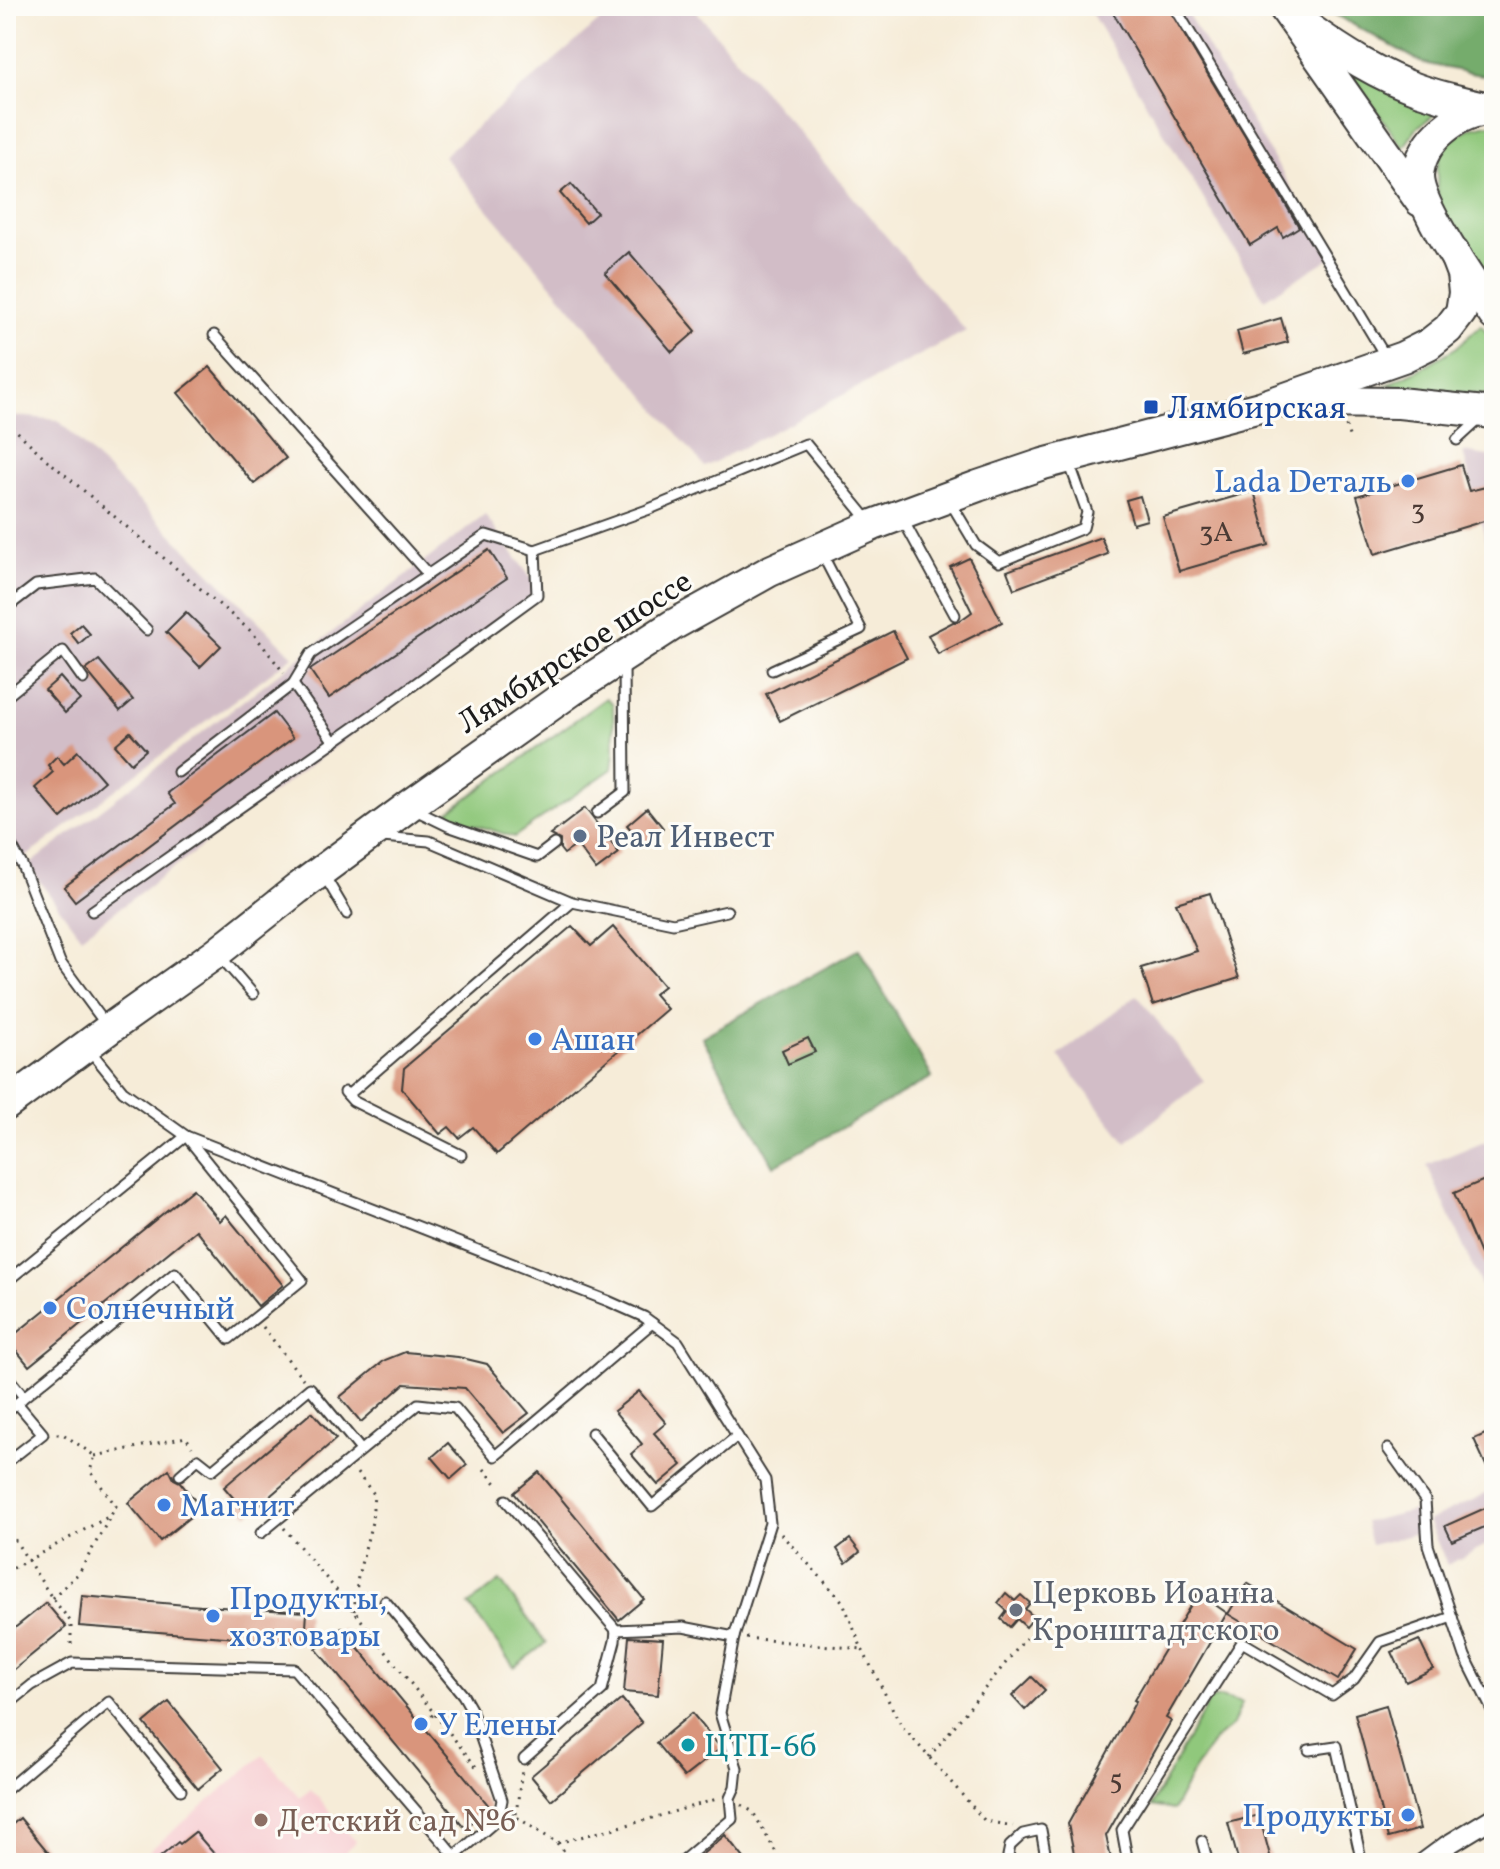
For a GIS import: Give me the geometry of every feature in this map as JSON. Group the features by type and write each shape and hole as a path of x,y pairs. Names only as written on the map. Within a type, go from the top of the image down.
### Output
{"main road":[{"path":"1285,6 1303,24 1374,70 1419,90 1494,110"},
{"path":"1285,6 1432,218 1494,315"},
{"path":"1432,218 1421,193 1418,175 1423,155 1435,136 1451,123 1481,110 1494,110"},
{"name":"Лямбирское шоссе","path":"6,1105 216,953 409,806 571,691 722,596 820,549 947,497 1068,457 1260,407 1403,357 1429,344 1448,329 1461,312 1464,293 1462,274 1454,253"},
{"name":"Лямбирское шоссе","path":"1260,407 1304,402 1399,403 1490,413"}],"street":[{"path":"1423,1863 1450,1854 1494,1817"}],"lane":[{"path":"1174,6 1389,361"},
{"path":"214,335 428,574"},
{"path":"1457,440 1490,413"},
{"path":"178,772 293,684 311,654 486,535 535,550 647,510 806,444 886,520 955,615"},
{"path":"947,497 976,545 999,562 1083,528 1087,512 1068,457"},
{"path":"772,670 861,629 820,549"},
{"path":"92,911 537,595 535,550"},
{"path":"6,608 36,585 95,578 147,630"},
{"path":"6,697 63,651 83,679"},
{"path":"597,813 625,792 624,656"},
{"path":"293,684 334,742"},
{"path":"409,806 448,826 537,857 554,844"},
{"path":"369,835 429,841 572,902 673,923 727,911"},
{"path":"6,836 22,865 60,962 123,1091 186,1136 608,1301 652,1323 678,1342 765,1480 770,1523 734,1637 720,1713 737,1768 730,1798 732,1819 680,1863"},
{"path":"322,872 347,914"},
{"path":"461,1155 353,1101 346,1093 572,902"},
{"path":"216,953 253,994"},
{"path":"6,1282 186,1136"},
{"path":"6,1412 175,1273 229,1339 302,1280 186,1136"},
{"path":"261,1533 418,1404 455,1408 495,1456 652,1323"},
{"path":"6,1375 43,1434 6,1463"},
{"path":"180,1475 198,1459 212,1470 310,1388 361,1450"},
{"path":"592,1433 652,1506 737,1436"},
{"path":"1388,1449 1425,1500 1428,1545 1465,1656 1494,1714"},
{"path":"506,1500 616,1630 602,1690 524,1759"},
{"path":"6,1706 32,1685 72,1663 294,1669 451,1859 498,1819 502,1800 471,1709 463,1695 385,1601"},
{"path":"1128,1863 1122,1830 1242,1642 1332,1695 1354,1679 1380,1642 1452,1617"},
{"path":"616,1630 683,1627 734,1637"},
{"path":"6,1790 109,1702 181,1790"},
{"path":"1309,1750 1336,1746 1362,1863"},
{"path":"1012,1863 1008,1856 1010,1846 1023,1834 1041,1830 1047,1863"},
{"path":"1202,1841 1208,1863"}],"path":[{"path":"6,421 46,459 253,633 293,684"},
{"path":"261,1324 310,1388"},
{"path":"43,1434 63,1434 95,1456 186,1437 198,1459"},
{"path":"52,1598 79,1573 116,1506 90,1471 95,1456"},
{"path":"347,1462 374,1494 372,1522 358,1576 354,1611"},
{"path":"484,1469 499,1487"},
{"path":"6,1572 111,1516"},
{"path":"280,1523 354,1611 515,1816 557,1843 575,1863"},
{"path":"770,1523 843,1602 862,1649 901,1725 985,1821 1041,1830"},
{"path":"6,1526 71,1622 72,1663"},
{"path":"734,1637 862,1649"},
{"path":"929,1757 1026,1638"},
{"path":"425,1721 434,1714"},
{"path":"557,1843 727,1796 753,1812 782,1863"}],"shaded area":[{"path":"617,6 692,6 966,331 705,467 443,156"},
{"path":"1087,6 1183,6 1332,257 1264,299"},
{"path":"6,415 58,420 293,656 6,872"},
{"path":"1463,452 1494,457 1494,558 1489,552"},
{"path":"485,515 541,592 81,937 28,866"},
{"path":"1137,995 1204,1081 1126,1142 1058,1056"},
{"path":"1494,1137 1494,1315 1427,1165"},
{"path":"1494,1490 1494,1541 1447,1565 1428,1521"},
{"path":"1416,1510 1422,1532 1371,1545 1365,1522"},
{"name":"Детский сад №6","path":"263,1755 300,1798 311,1789 356,1842 343,1854 350,1863 135,1863"}],"green space":[{"path":"1326,6 1494,6 1494,78 1423,63 1332,13"},
{"path":"1349,71 1443,108 1418,127 1403,148"},
{"path":"1494,125 1494,288 1439,204 1437,186 1441,153 1451,140 1470,128"},
{"path":"1481,325 1494,342 1494,396 1387,385 1457,347"},
{"path":"606,698 613,704 612,769 514,837 453,818 448,812"},
{"path":"859,949 932,1077 774,1166 702,1037"},
{"path":"500,1581 546,1643 514,1667 469,1605"},
{"path":"1220,1697 1242,1703 1233,1725 1215,1740 1194,1770 1173,1810 1151,1806 1210,1699"}],"building":[{"path":"1109,6 1167,6 1299,227 1283,237 1278,228 1250,245"},
{"path":"571,184 597,213 586,223 560,193"},
{"path":"629,252 696,331 672,352 605,273"},
{"path":"1281,318 1288,342 1243,354 1237,331"},
{"path":"210,367 286,458 254,484 178,393"},
{"path":"1461,465 1469,491 1494,485 1494,518 1375,554 1357,496"},
{"path":"1254,491 1269,545 1179,571 1163,517"},
{"path":"1140,496 1147,520 1133,524 1126,500"},
{"path":"1101,537 1108,554 1014,589 1007,571"},
{"path":"489,550 507,578 329,698 310,670"},
{"path":"969,558 1002,622 938,654 928,635 972,612 950,567"},
{"path":"186,612 221,646 200,667 166,632"},
{"path":"81,624 90,634 79,644 70,633"},
{"path":"893,631 907,658 780,721 766,694"},
{"path":"99,660 133,700 120,711 86,670"},
{"path":"60,677 80,700 65,713 45,690"},
{"path":"274,713 293,738 75,901 64,887 175,804 167,793"},
{"path":"130,732 146,750 131,763 115,745"},
{"path":"78,751 104,781 61,818 35,788 53,772 48,765 57,756 64,764"},
{"path":"585,808 619,853 596,870 577,845 564,854 560,849 560,840 550,835"},
{"path":"647,808 663,828 644,845 627,825"},
{"path":"1210,893 1239,978 1153,1005 1141,968 1197,951 1176,903"},
{"path":"572,926 591,946 613,927 664,986 654,994 667,1009 497,1154 473,1127 459,1138 449,1127 440,1134 402,1089 404,1068"},
{"path":"808,1038 815,1052 788,1064 782,1050"},
{"path":"1494,1176 1494,1287 1454,1193"},
{"path":"193,1189 220,1221 226,1215 283,1285 258,1306 196,1230 29,1366 8,1340"},
{"path":"405,1352 458,1357 487,1364 529,1413 503,1433 465,1388 404,1384 361,1422 340,1397 385,1360"},
{"path":"639,1391 666,1423 654,1433 682,1465 658,1485 631,1454 642,1444 614,1411"},
{"path":"312,1412 336,1439 248,1515 224,1487"},
{"path":"1494,1430 1494,1483 1474,1439"},
{"path":"448,1443 467,1465 451,1479 432,1457"},
{"name":"Магнит","path":"169,1469 174,1479 201,1508 160,1541 128,1503"},
{"path":"539,1472 644,1599 619,1620 514,1493"},
{"path":"1494,1504 1494,1523 1452,1541 1445,1526"},
{"path":"850,1539 860,1552 846,1563 837,1549"},
{"path":"1247,1583 1357,1649 1338,1680 1228,1614"},
{"name":"Церковь Иоанна Кронштадтского","path":"1006,1593 1015,1601 1021,1595 1030,1603 1025,1609 1034,1617 1026,1627 1017,1619 1010,1627 1001,1619 1007,1611 998,1603"},
{"path":"1198,1593 1227,1613 1166,1718 1171,1721 1106,1836 1112,1863 1076,1863 1068,1824 1134,1700"},
{"path":"82,1596 307,1612 305,1643 79,1626"},
{"path":"46,1603 66,1627 6,1676 6,1635"},
{"path":"342,1628 490,1807 465,1828 316,1649"},
{"path":"629,1637 663,1639 658,1695 624,1692"},
{"path":"1419,1640 1433,1669 1406,1682 1392,1652"},
{"path":"1032,1677 1045,1690 1025,1710 1012,1696"},
{"path":"622,1699 642,1723 551,1800 531,1776"},
{"path":"169,1702 223,1768 198,1789 144,1723"},
{"path":"1386,1705 1420,1829 1388,1838 1355,1714"},
{"name":"ЦТП-6б","path":"692,1713 721,1748 684,1777 656,1743"},
{"path":"1259,1815 1272,1863 1239,1863 1228,1823"},
{"path":"20,1818 57,1863 18,1863 6,1848 6,1830"},
{"path":"195,1832 216,1856 208,1863 153,1863 178,1842 180,1844"},
{"path":"724,1836 748,1863 692,1863"}],"place":[{"name":"Лямбирская","path":"1151,407"},
{"name":"Lada Dеталь","path":"1408,481"},
{"name":"Реал Инвест","path":"580,836"},
{"name":"Ашан","path":"535,1039"},
{"name":"Солнечный","path":"50,1308"},
{"name":"Магнит","path":"164,1505"},
{"name":"Церковь Иоанна Кронштадтского","path":"1016,1610"},
{"name":"Продукты, хозтовары","path":"213,1616"},
{"name":"У Елены","path":"421,1724"},
{"name":"ЦТП-6б","path":"688,1745"},
{"name":"Продукты","path":"1408,1815"},
{"name":"Детский сад №6","path":"261,1820"}]}
